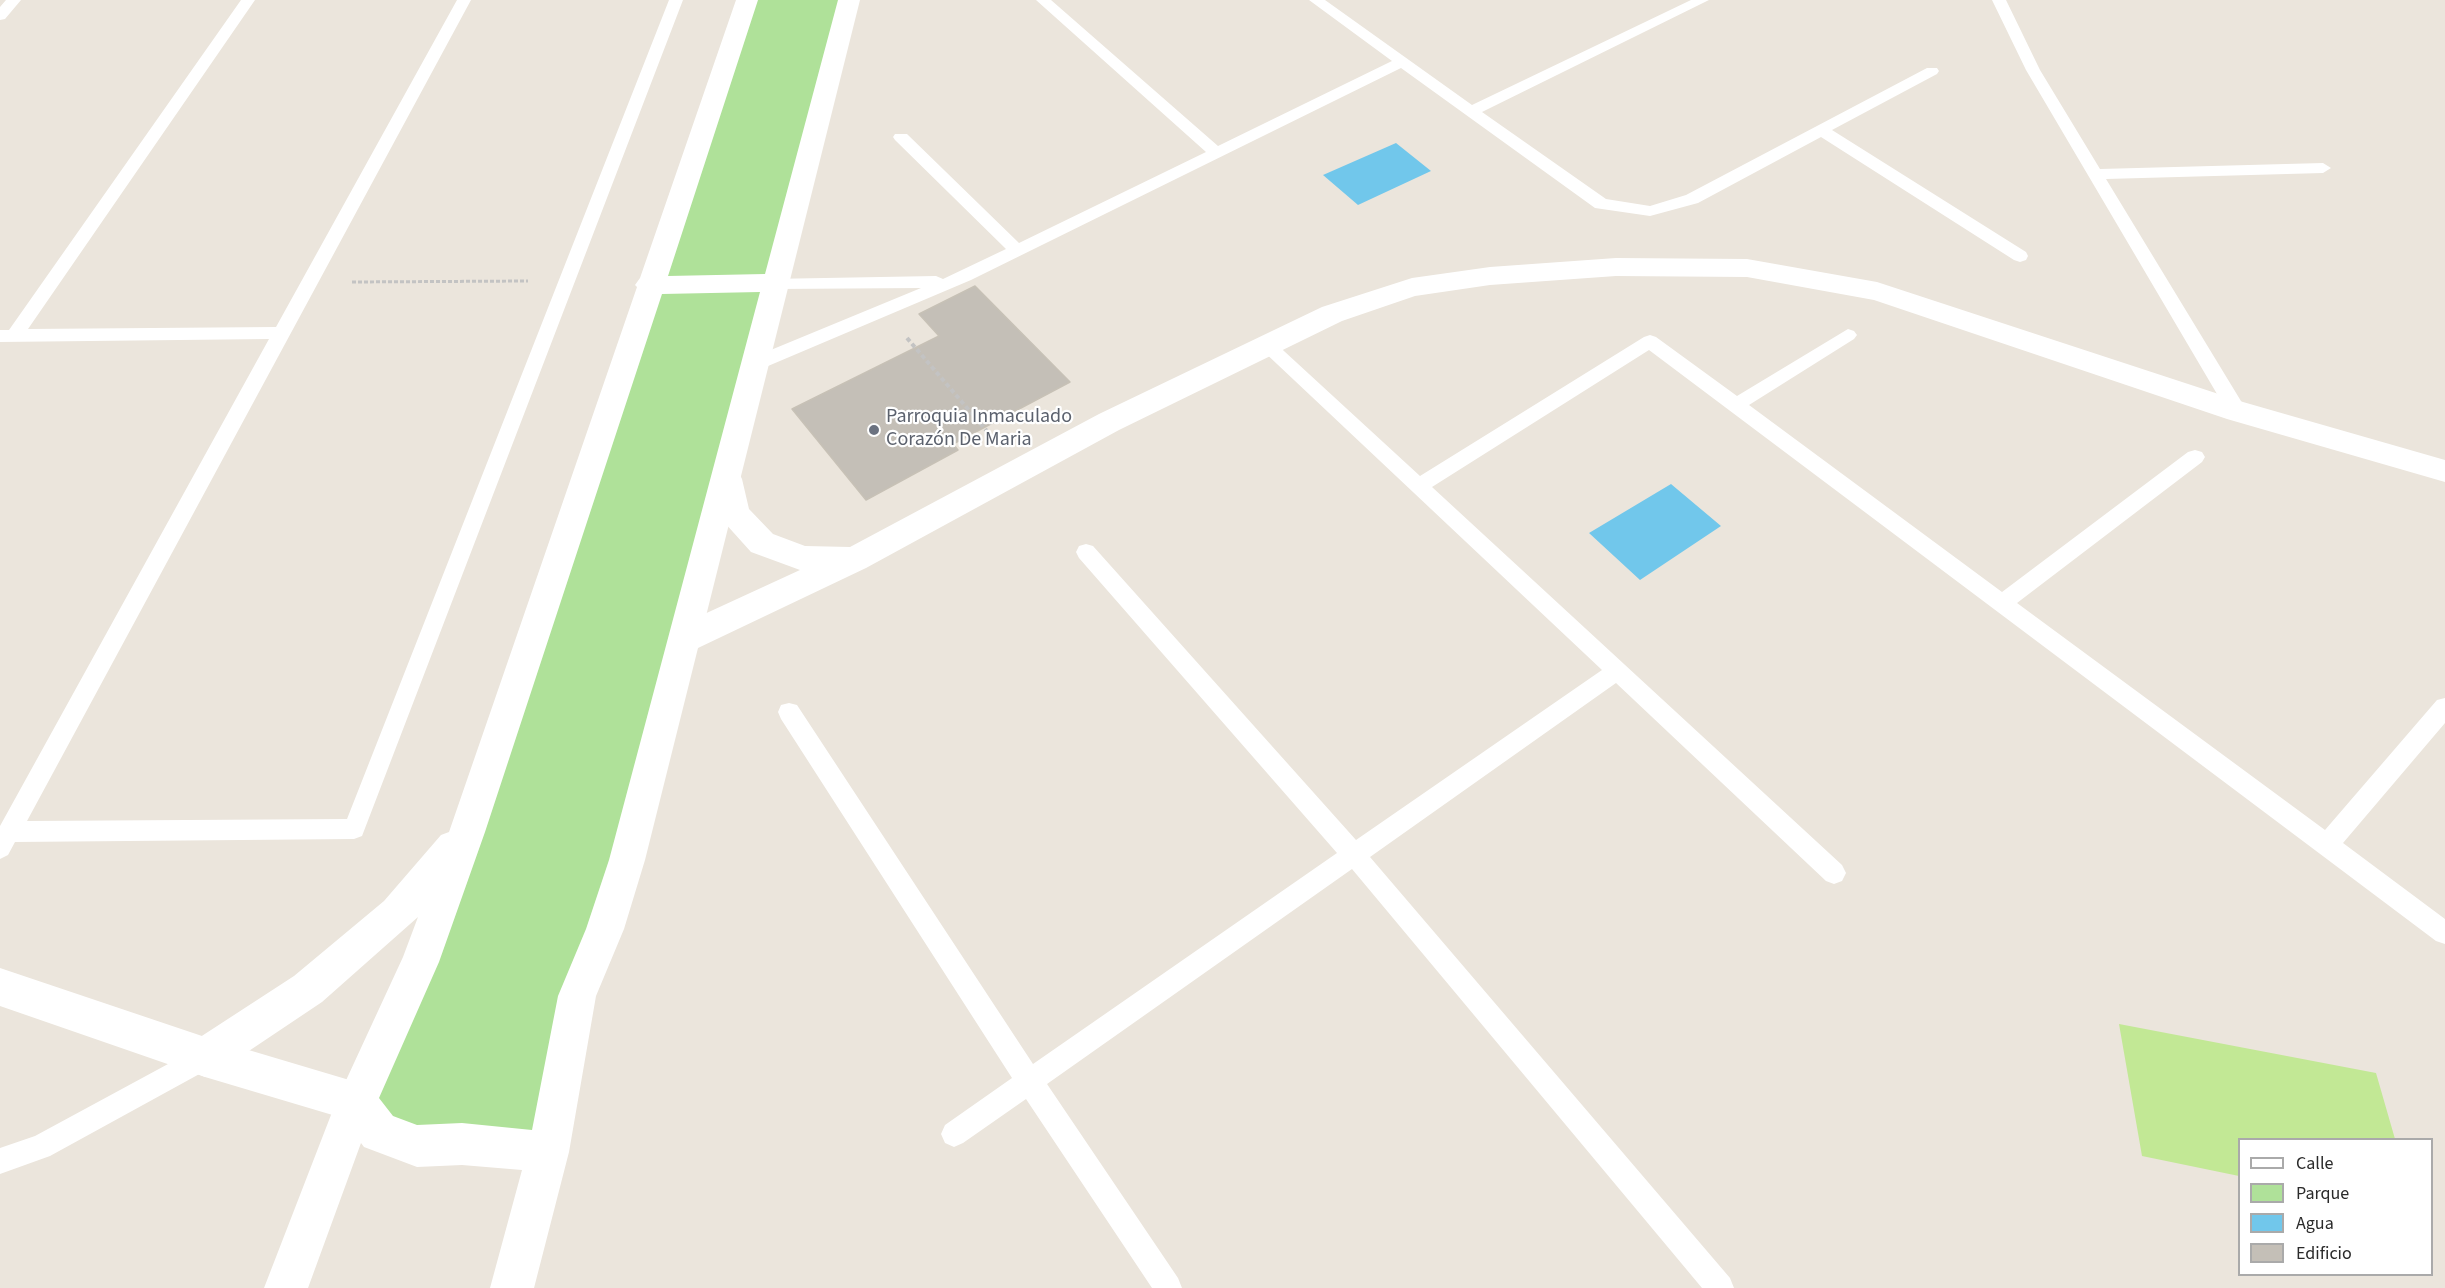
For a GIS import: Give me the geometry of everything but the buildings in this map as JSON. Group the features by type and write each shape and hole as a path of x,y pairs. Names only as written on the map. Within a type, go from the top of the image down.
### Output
{"main road":[{"path":"286,1288 356,1102 420,962 467,832 649,285 747,0"},
{"path":"512,1288 548,1152 577,996 605,929 627,860 849,0"},
{"path":"686,638 855,560 1020,469 1266,344 1332,314 1412,287 1490,276 1616,267 1747,268 1877,291 2237,411 2445,471"},
{"path":"649,285 775,283"},
{"path":"727,479 735,514 762,543 804,559 855,560"},
{"path":"205,1057 308,989 397,913 467,832"},
{"path":"0,987 205,1057 356,1102 379,1132 417,1146 462,1144 548,1152"}],"lane":[{"path":"0,16 14,0"},
{"path":"8,336 248,0"},
{"path":"4,840 464,0"},
{"path":"4,840 354,829 676,0"},
{"path":"1043,0 1217,153"},
{"path":"1321,3 1340,0"},
{"path":"1471,111 1702,0"},
{"path":"1999,0 2033,70 2237,411"},
{"path":"1321,3 1601,204 1650,211 1692,199 1932,72"},
{"path":"754,364 965,276 1016,249 1402,62"},
{"path":"1821,130 2020,256"},
{"path":"901,137 1016,249"},
{"path":"2094,174 2323,168"},
{"path":"775,283 946,282"},
{"path":"8,336 281,333"},
{"path":"1736,405 1848,335"},
{"path":"1419,486 1650,341 2445,933"},
{"path":"1266,344 1834,873"},
{"path":"2002,603 2194,457"},
{"path":"1086,552 1354,855 1720,1288"},
{"path":"954,1134 1618,670"},
{"path":"2327,845 2445,707"},
{"path":"789,711 1030,1082 1168,1288"},
{"path":"0,1161 41,1147 205,1057"}],"path":[{"path":"310,282 567,281"},
{"path":"903,334 1020,469"}],"green space":[{"path":"747,0 849,0 548,1152 462,1144 356,1102"},
{"path":"2119,1024 2376,1073 2395,1138 2238,1138 2238,1176 2142,1156"}],"water":[{"path":"1396,143 1431,171 1358,205 1323,175"},
{"path":"1671,484 1721,526 1640,580 1589,533"}],"place":[{"name":"Parroquia Inmaculado Corazón De Maria","path":"874,430"}]}
